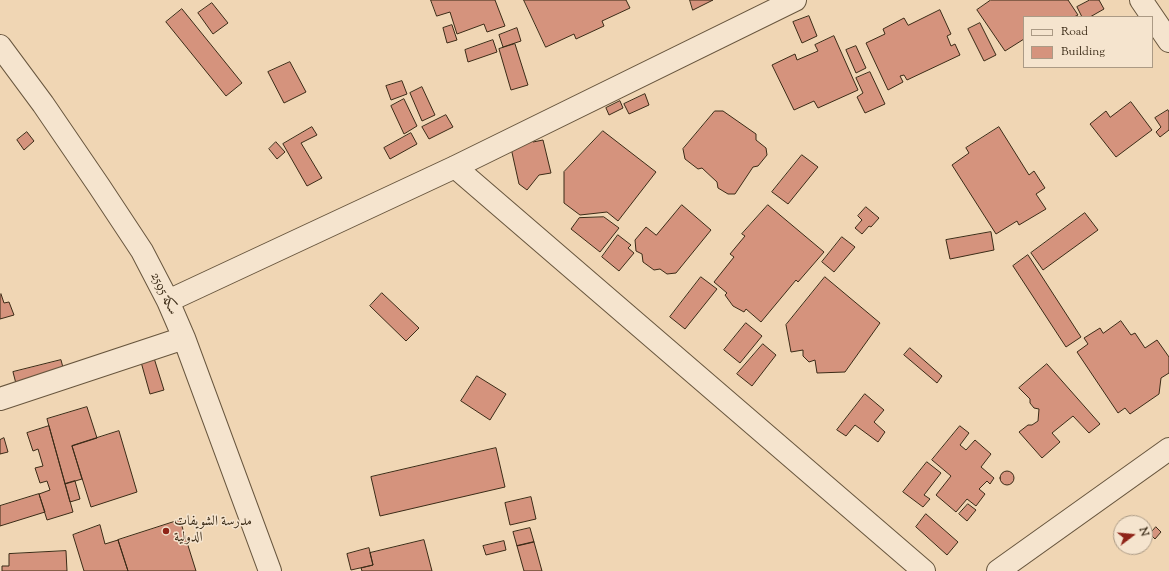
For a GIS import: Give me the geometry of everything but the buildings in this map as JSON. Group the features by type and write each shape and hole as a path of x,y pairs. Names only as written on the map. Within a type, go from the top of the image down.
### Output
{"street":[{"path":"1141,0 1152,16"},
{"path":"168,301 455,167 785,2"},
{"path":"1153,17 1169,40"},
{"name":"سكة 2595","path":"0,46 43,104 108,199 142,251 168,301 184,338 270,571"},
{"path":"455,167 924,571"},
{"path":"0,399 184,338"},
{"path":"998,571 1169,449"}],"place":[{"name":"مدرسة الشويفات الدولية","path":"166,531"}]}
